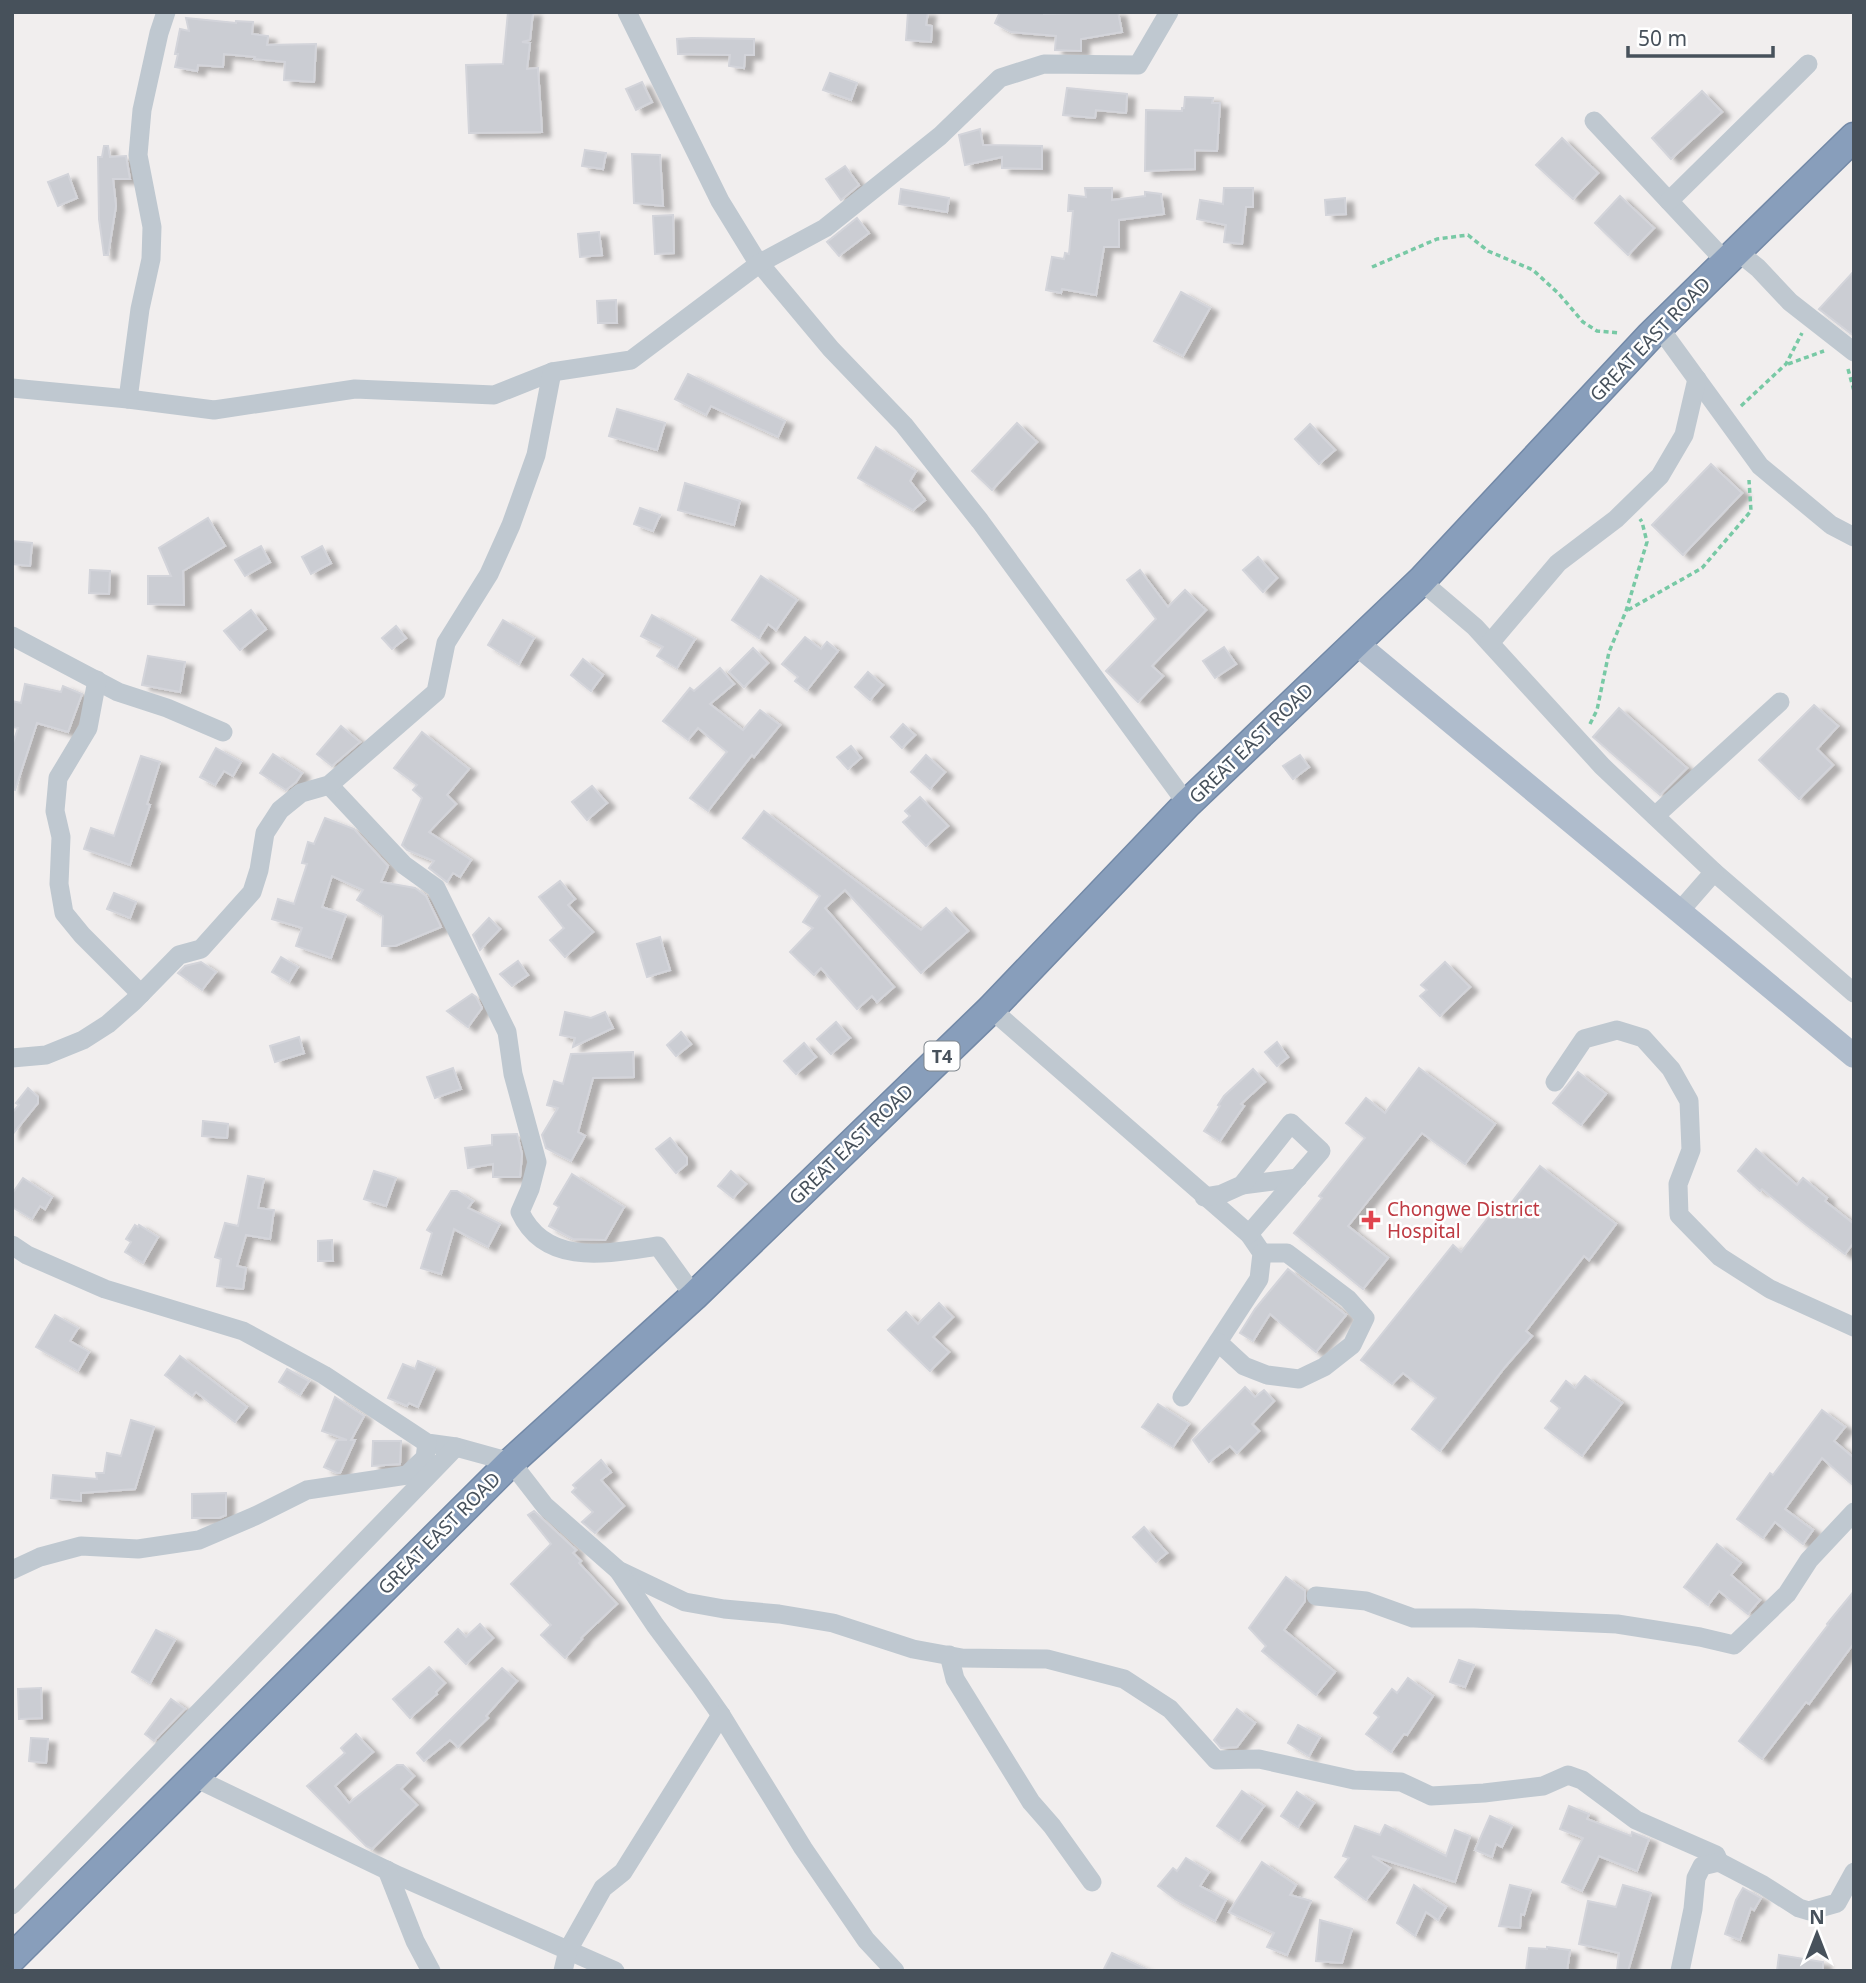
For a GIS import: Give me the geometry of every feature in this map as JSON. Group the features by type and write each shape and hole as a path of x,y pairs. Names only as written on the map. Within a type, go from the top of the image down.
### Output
{"highway":[{"name":"GREAT EAST ROAD","path":"12,1958 511,1462 694,1296 991,1009 1187,804 1422,581 1655,332 1854,137"}],"main road":[{"path":"1356,643 1854,1056"}],"street":[{"path":"128,398 140,309 151,259 152,227 138,155 142,110 166,12"},
{"path":"627,12 720,201 760,263 831,349 904,425 980,521 1187,804"},
{"path":"12,388 128,398 214,410 355,388 494,395 552,372 631,360 760,263 825,228 940,136 1000,79 1044,64 1138,65 1170,12"},
{"path":"1669,201 1808,64"},
{"path":"1594,121 1669,201 1731,256 1758,268 1790,302 1849,348"},
{"path":"1655,332 1697,379 1760,466 1831,525 1854,537"},
{"path":"12,1058 46,1055 83,1040 108,1024 178,955 201,949 252,892 259,870 265,833 280,810 301,793 329,785 436,692 446,643 489,575 511,525 536,455 552,372"},
{"path":"1489,643 1558,563 1616,519 1660,476 1684,435 1697,379"},
{"path":"1422,581 1475,627 1602,765 1655,816 1714,872 1854,993"},
{"path":"12,636 118,692 167,708 223,732"},
{"path":"97,680 88,728 58,778 55,811 61,837 59,884 64,914 141,994"},
{"path":"1655,816 1780,702"},
{"path":"329,785 404,864 436,888 507,1032 513,1074 537,1162 520,1212 525,1222 533,1233 554,1247 590,1255 658,1246 694,1296"},
{"path":"1679,912 1714,872"},
{"path":"991,1009 1249,1234 1262,1253 1259,1279 1182,1396"},
{"path":"1555,1082 1584,1039 1618,1030 1643,1038 1671,1069 1689,1101 1691,1150 1678,1184 1679,1215 1720,1257 1770,1289 1854,1326"},
{"path":"1242,1185 1291,1123 1321,1150 1249,1234"},
{"path":"1204,1197 1222,1194 1242,1185 1298,1178"},
{"path":"12,1245 27,1255 105,1289 243,1331 324,1375 427,1443 456,1447 511,1462 545,1506 618,1570 721,1715 803,1847 866,1940 895,1971"},
{"path":"1218,1342 1244,1366 1267,1375 1299,1379 1324,1367 1352,1345 1365,1318 1348,1299 1287,1253 1262,1253"},
{"path":"12,1570 40,1557 81,1546 138,1549 199,1540 307,1490 407,1475 425,1458 427,1443"},
{"path":"12,1905 456,1447"},
{"path":"1316,1596 1366,1601 1413,1618 1616,1624 1734,1645 1787,1594 1809,1560 1854,1512"},
{"path":"618,1570 685,1602 833,1623 913,1649 962,1658 1047,1659 1124,1679 1170,1709 1216,1760 1259,1759 1354,1780 1401,1782 1431,1796 1543,1786 1569,1775 1582,1780 1636,1821 1716,1855 1719,1862 1809,1911 1837,1903 1854,1872"},
{"path":"949,1655 955,1679 1031,1802 1052,1826 1092,1882"},
{"path":"563,1971 568,1950 603,1888 623,1872 721,1715"},
{"path":"193,1777 387,1870 615,1971"},
{"path":"1680,1971 1693,1909 1696,1878 1702,1866 1719,1862"},
{"path":"387,1870 415,1941 431,1971"}],"path":[{"path":"1373,267 1437,239 1468,235 1488,251 1533,270 1559,294 1583,322 1597,331 1655,332"},
{"path":"1726,419 1786,364 1810,317"},
{"path":"1786,364 1849,348 1849,377 1854,391"},
{"path":"1626,611 1702,568 1751,511 1749,479"},
{"path":"1581,742 1597,710 1609,652 1626,611 1647,542 1642,522 1628,507"}],"building":[{"path":"508,12 533,12 530,40 522,42 530,43 527,69 538,68 542,132 469,133 466,65 503,64"},
{"path":"908,12 928,12 926,25 932,26 931,42 906,40"},
{"path":"1000,12 1118,12 1122,32 1081,39 1081,51 1055,50 1056,36 1011,32 995,23"},
{"path":"186,18 253,22 252,34 268,36 267,45 316,44 314,82 284,80 285,62 254,59 255,57 224,54 223,67 198,65 197,71 175,67 180,29 189,31"},
{"path":"677,39 754,39 754,55 745,55 744,68 729,66 730,55 678,54"},
{"path":"830,73 857,83 851,100 823,90"},
{"path":"642,82 652,102 636,110 626,89"},
{"path":"1067,88 1127,94 1126,113 1096,110 1095,118 1063,115"},
{"path":"1702,91 1722,112 1671,159 1652,138"},
{"path":"1185,97 1213,98 1212,103 1220,103 1217,151 1195,150 1195,169 1145,171 1146,110 1182,111"},
{"path":"980,129 983,145 1042,146 1042,169 1002,168 1002,157 965,165 959,135"},
{"path":"1562,138 1598,173 1573,199 1536,165"},
{"path":"104,146 108,146 110,157 126,156 130,179 113,179 116,206 108,255 104,255 99,219 98,157 102,157"},
{"path":"585,150 606,153 603,169 582,166"},
{"path":"632,154 660,155 663,206 634,203"},
{"path":"845,166 859,185 841,200 826,179"},
{"path":"68,174 77,198 58,206 48,182"},
{"path":"1085,188 1112,188 1112,200 1145,196 1145,192 1161,194 1164,214 1119,220 1119,247 1104,247 1096,295 1062,289 1061,293 1046,290 1052,257 1064,259 1065,253 1069,254 1073,211 1068,211 1069,195 1086,197"},
{"path":"1224,188 1253,188 1253,207 1246,207 1242,244 1224,242 1226,225 1197,219 1200,200 1223,204"},
{"path":"901,189 949,198 947,212 899,204"},
{"path":"1620,196 1654,228 1628,255 1595,223"},
{"path":"1345,198 1346,214 1326,215 1325,200"},
{"path":"673,215 674,253 655,254 653,216"},
{"path":"857,218 869,233 839,256 827,242"},
{"path":"599,232 602,255 580,257 578,234"},
{"path":"1854,271 1854,336 1819,309"},
{"path":"1181,292 1210,308 1183,356 1154,341"},
{"path":"616,300 617,323 598,323 597,301"},
{"path":"688,374 785,421 778,437 711,406 706,415 675,399"},
{"path":"617,409 665,423 657,450 609,436"},
{"path":"1017,423 1037,442 992,490 972,471"},
{"path":"1310,424 1335,450 1319,464 1295,439"},
{"path":"876,447 916,471 910,481 925,500 913,510 858,478"},
{"path":"1711,464 1742,493 1683,555 1652,525"},
{"path":"685,483 740,501 734,525 678,510"},
{"path":"640,508 660,515 653,531 634,524"},
{"path":"208,518 225,546 183,571 184,605 148,604 148,576 171,576 159,548"},
{"path":"12,541 32,543 30,566 12,564"},
{"path":"261,546 270,562 245,576 235,560"},
{"path":"322,546 331,563 311,574 302,557"},
{"path":"1258,557 1277,578 1263,592 1243,570"},
{"path":"90,570 110,571 109,594 89,593"},
{"path":"1140,570 1168,607 1185,590 1206,610 1152,666 1163,676 1138,702 1106,671 1156,619 1127,580"},
{"path":"761,576 797,600 776,630 768,624 759,638 732,620"},
{"path":"251,610 266,629 240,650 224,631"},
{"path":"652,615 695,639 677,668 657,656 663,647 641,636"},
{"path":"503,620 534,638 519,664 488,645"},
{"path":"396,626 406,638 392,649 382,638"},
{"path":"805,637 821,649 827,642 838,651 807,690 795,681 798,677 782,664"},
{"path":"1224,647 1236,664 1215,678 1203,661"},
{"path":"753,648 768,663 744,687 729,672"},
{"path":"148,656 185,662 180,692 142,685"},
{"path":"583,659 603,675 591,691 571,675"},
{"path":"720,668 734,684 710,704 743,730 760,710 780,725 754,757 752,755 708,811 690,798 727,752 698,728 688,740 663,721 690,688 694,691"},
{"path":"868,672 883,685 870,700 855,687"},
{"path":"25,684 61,692 63,686 82,694 68,732 37,723 15,790 12,789 12,746 18,728 12,727 12,701 21,703"},
{"path":"1814,705 1838,726 1817,749 1833,765 1799,799 1759,760"},
{"path":"1619,708 1687,768 1660,795 1593,737"},
{"path":"903,724 915,735 902,748 891,737"},
{"path":"341,726 360,742 332,766 317,754"},
{"path":"422,732 469,769 447,795 456,804 429,832 471,860 460,877 453,873 447,882 429,868 434,861 407,850 402,845 422,798 413,790 417,785 394,768"},
{"path":"851,746 861,758 848,769 837,757"},
{"path":"216,748 241,762 233,776 224,771 215,785 200,777"},
{"path":"273,754 302,773 286,790 260,773"},
{"path":"926,755 945,772 930,789 911,772"},
{"path":"1300,755 1309,767 1293,779 1283,766"},
{"path":"141,756 160,762 147,804 150,805 130,865 84,849 91,828 114,836"},
{"path":"592,786 607,803 587,820 572,802"},
{"path":"920,797 948,826 926,846 903,822 910,816 905,811"},
{"path":"764,811 921,930 946,908 968,931 921,973 845,890 825,908 894,987 877,1002 872,996 857,1009 821,968 814,975 790,952 813,928 803,922 820,896 743,838"},
{"path":"325,818 354,829 388,866 381,882 415,888 426,896 441,927 395,946 382,946 383,916 357,900 363,890 332,876 322,907 346,915 331,958 296,946 302,928 272,919 278,899 294,904 307,864 302,863 308,842 314,844"},
{"path":"560,881 575,899 568,905 593,932 565,957 550,940 564,928 539,897"},
{"path":"114,893 136,902 130,918 107,909"},
{"path":"489,918 500,929 480,950 473,935"},
{"path":"660,937 670,970 647,977 637,944"},
{"path":"281,957 298,967 289,982 272,972"},
{"path":"518,961 528,975 512,986 500,974"},
{"path":"201,962 216,972 202,990 178,973 185,966"},
{"path":"1445,962 1470,987 1440,1016 1420,996 1427,990 1421,985"},
{"path":"472,994 482,1008 468,1027 447,1011"},
{"path":"565,1012 591,1018 605,1012 613,1028 573,1047 575,1038 560,1035"},
{"path":"836,1022 850,1038 831,1054 817,1039"},
{"path":"681,1032 691,1044 676,1056 667,1045"},
{"path":"299,1037 304,1053 275,1062 270,1046"},
{"path":"1277,1042 1288,1057 1277,1066 1265,1052"},
{"path":"804,1043 816,1057 796,1074 784,1061"},
{"path":"633,1052 634,1077 593,1078 578,1132 585,1136 571,1161 546,1148 542,1135 558,1108 547,1105 554,1081 563,1084 571,1054"},
{"path":"453,1068 461,1089 435,1098 427,1077"},
{"path":"1419,1068 1495,1124 1465,1164 1422,1133 1348,1226 1388,1258 1363,1289 1294,1233 1322,1198 1319,1196 1365,1138 1346,1123 1366,1098 1385,1113"},
{"path":"1253,1069 1265,1082 1241,1104 1244,1106 1220,1141 1204,1131 1224,1096"},
{"path":"1578,1072 1606,1094 1581,1125 1553,1103"},
{"path":"28,1088 38,1097 38,1103 12,1135 12,1113"},
{"path":"203,1121 228,1124 227,1138 202,1136"},
{"path":"517,1134 522,1154 520,1177 493,1177 493,1164 468,1168 465,1148 492,1145 492,1135"},
{"path":"670,1138 687,1158 687,1164 676,1173 656,1149"},
{"path":"1756,1149 1797,1185 1803,1178 1827,1198 1825,1201 1854,1224 1854,1242 1845,1254 1762,1189 1760,1191 1738,1171"},
{"path":"1540,1166 1616,1224 1589,1260 1584,1256 1526,1331 1532,1336 1440,1451 1412,1429 1436,1398 1403,1373 1392,1384 1361,1360 1453,1245 1461,1252 1494,1210 1501,1216"},
{"path":"374,1171 396,1178 386,1206 364,1199"},
{"path":"731,1171 746,1184 733,1198 718,1186"},
{"path":"572,1174 624,1207 605,1240 573,1239 549,1226 559,1207 554,1204"},
{"path":"248,1176 264,1179 258,1208 274,1210 270,1239 246,1235 237,1266 246,1268 243,1289 217,1286 221,1259 215,1257 225,1223 238,1226"},
{"path":"23,1178 52,1197 45,1209 40,1206 32,1219 12,1207 12,1194"},
{"path":"451,1191 457,1191 473,1201 468,1208 500,1224 488,1247 454,1229 441,1274 421,1268 432,1233 427,1230"},
{"path":"135,1225 158,1237 143,1263 125,1252 131,1242 126,1239"},
{"path":"332,1240 333,1261 318,1261 318,1241"},
{"path":"1288,1269 1346,1315 1316,1352 1270,1314 1253,1341 1240,1333 1255,1309"},
{"path":"939,1303 953,1317 933,1337 949,1352 930,1371 888,1330 906,1312 918,1324"},
{"path":"55,1315 78,1328 70,1341 89,1352 78,1371 36,1347"},
{"path":"180,1356 247,1407 235,1422 196,1392 192,1396 165,1375"},
{"path":"418,1361 435,1368 418,1407 409,1403 407,1406 388,1398 403,1364 415,1369"},
{"path":"287,1369 309,1381 300,1395 279,1382"},
{"path":"1585,1376 1622,1403 1582,1456 1545,1428 1560,1408 1551,1401 1566,1381 1575,1388"},
{"path":"1245,1387 1255,1397 1264,1390 1274,1401 1252,1424 1259,1431 1237,1453 1230,1446 1209,1462 1193,1440"},
{"path":"335,1397 364,1416 351,1440 355,1440 340,1473 324,1467 337,1440 347,1440 322,1431"},
{"path":"1158,1404 1189,1424 1173,1447 1142,1427"},
{"path":"1822,1410 1845,1427 1834,1441 1854,1458 1854,1486 1822,1458 1785,1509 1813,1530 1803,1544 1775,1522 1763,1538 1737,1519 1770,1473 1773,1475"},
{"path":"131,1420 154,1427 135,1489 81,1493 81,1501 51,1498 53,1475 97,1479 96,1473 104,1473 107,1453 121,1456"},
{"path":"373,1441 401,1441 400,1464 372,1466"},
{"path":"601,1460 611,1472 601,1480 624,1506 595,1533 582,1522 593,1512 572,1492 576,1488 573,1485"},
{"path":"226,1493 226,1515 219,1518 192,1518 192,1494"},
{"path":"534,1511 576,1550 573,1553 581,1561 579,1563 617,1604 581,1638 565,1658 541,1635 551,1625 511,1584 551,1544 528,1515"},
{"path":"1144,1527 1167,1553 1156,1562 1133,1537"},
{"path":"1717,1544 1741,1563 1731,1575 1760,1600 1748,1614 1719,1591 1708,1605 1684,1587"},
{"path":"1286,1577 1305,1591 1305,1601 1284,1630 1335,1672 1316,1695 1262,1651 1266,1646 1249,1628"},
{"path":"1854,1591 1854,1643 1809,1704 1806,1702 1762,1759 1739,1741"},
{"path":"480,1624 493,1638 466,1664 445,1642 458,1629 466,1637"},
{"path":"156,1630 175,1640 150,1683 132,1672"},
{"path":"1459,1660 1474,1665 1465,1687 1450,1682"},
{"path":"429,1667 445,1683 437,1694 410,1718 393,1699"},
{"path":"502,1668 517,1681 486,1716 488,1718 458,1747 450,1740 424,1761 417,1753"},
{"path":"1408,1678 1433,1696 1407,1735 1404,1734 1391,1752 1366,1734 1379,1717 1374,1713 1392,1689 1397,1693"},
{"path":"41,1688 42,1718 19,1719 18,1689"},
{"path":"171,1699 185,1709 154,1741 145,1734"},
{"path":"1237,1709 1255,1723 1237,1747 1221,1748 1214,1740"},
{"path":"1298,1725 1320,1737 1309,1756 1288,1743"},
{"path":"356,1734 373,1752 335,1786 349,1803 397,1765 403,1765 414,1776 401,1789 417,1805 372,1849 307,1786 345,1753 341,1748"},
{"path":"31,1738 48,1739 46,1763 29,1761"},
{"path":"1242,1791 1264,1806 1239,1841 1217,1826"},
{"path":"1297,1792 1314,1803 1298,1827 1281,1816"},
{"path":"1569,1806 1589,1814 1587,1819 1631,1836 1632,1832 1649,1839 1637,1871 1599,1856 1582,1891 1562,1882 1583,1838 1560,1829"},
{"path":"1490,1816 1512,1826 1502,1847 1496,1844 1492,1857 1475,1850"},
{"path":"1385,1825 1446,1856 1455,1830 1470,1836 1455,1882 1372,1856 1390,1868 1366,1900 1335,1877 1349,1858 1343,1856 1355,1826 1380,1835"},
{"path":"1186,1858 1209,1872 1200,1886 1226,1900 1215,1921 1175,1899 1158,1886 1173,1868 1177,1871"},
{"path":"1262,1862 1296,1885 1290,1895 1311,1901 1287,1955 1267,1947 1274,1933 1229,1912"},
{"path":"1414,1885 1446,1907 1438,1920 1426,1912 1415,1936 1397,1923"},
{"path":"1510,1885 1531,1890 1524,1915 1521,1914 1520,1928 1499,1926"},
{"path":"1623,1885 1651,1893 1628,1971 1617,1971 1619,1953 1579,1944 1588,1901 1616,1907"},
{"path":"1743,1888 1761,1898 1754,1910 1751,1908 1740,1940 1725,1934 1736,1900"},
{"path":"1320,1920 1352,1929 1342,1963 1316,1961"},
{"path":"1529,1948 1570,1950 1567,1971 1526,1971"},
{"path":"1112,1953 1150,1971 1103,1971"},
{"path":"1779,1955 1823,1962 1823,1971 1777,1971"}],"place":[{"name":"Chongwe District Hospital","path":"1371,1220"}]}
